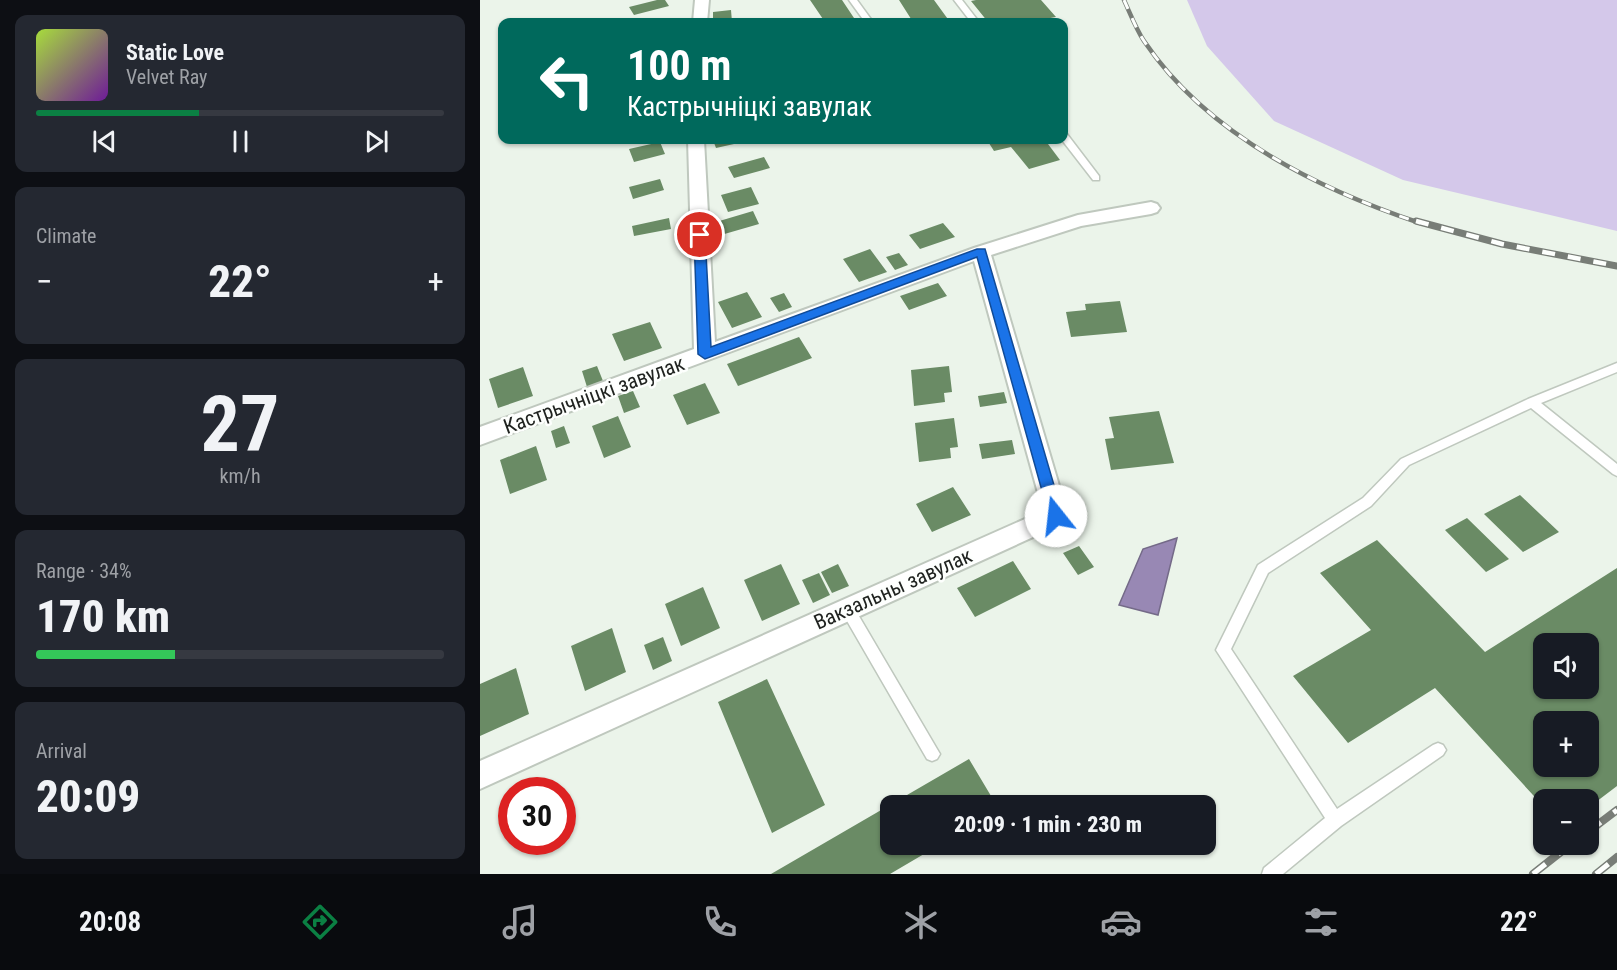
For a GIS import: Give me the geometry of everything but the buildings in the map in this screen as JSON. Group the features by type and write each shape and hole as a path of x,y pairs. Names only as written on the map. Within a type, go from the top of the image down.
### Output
{"street":[{"path":"700,18 702,0"},
{"path":"696,144 705,354"},
{"name":"Кастрычніцкі завулак","path":"480,436 981,252 1078,221 1151,208"},
{"name":"Вакзальны завулак","path":"480,775 1056,516 981,252"}],"lane":[{"path":"853,0 866,18"},
{"path":"958,0 972,18"},
{"path":"1068,141 1096,178"},
{"path":"1335,820 1223,650 1263,569 1368,502 1405,462 1532,402 1617,367"},
{"path":"1532,402 1617,471"},
{"path":"848,610 932,754"},
{"path":"1270,874 1335,820 1438,750"}],"shaded area":[{"path":"1187,0 1617,0 1617,231 1403,180 1274,121 1207,46"},
{"path":"1177,538 1158,615 1119,605 1143,549"}],"railway":[{"path":"1124,0 1144,41 1169,74 1232,130 1267,154 1304,175 1381,209 1420,223"},
{"path":"1416,221 1502,244 1617,266"},
{"path":"1599,824 1617,810"},
{"path":"1533,874 1557,855"},
{"path":"1596,874 1617,857"}],"route":[{"path":"700,235 705,354 981,252 1056,516"}]}
